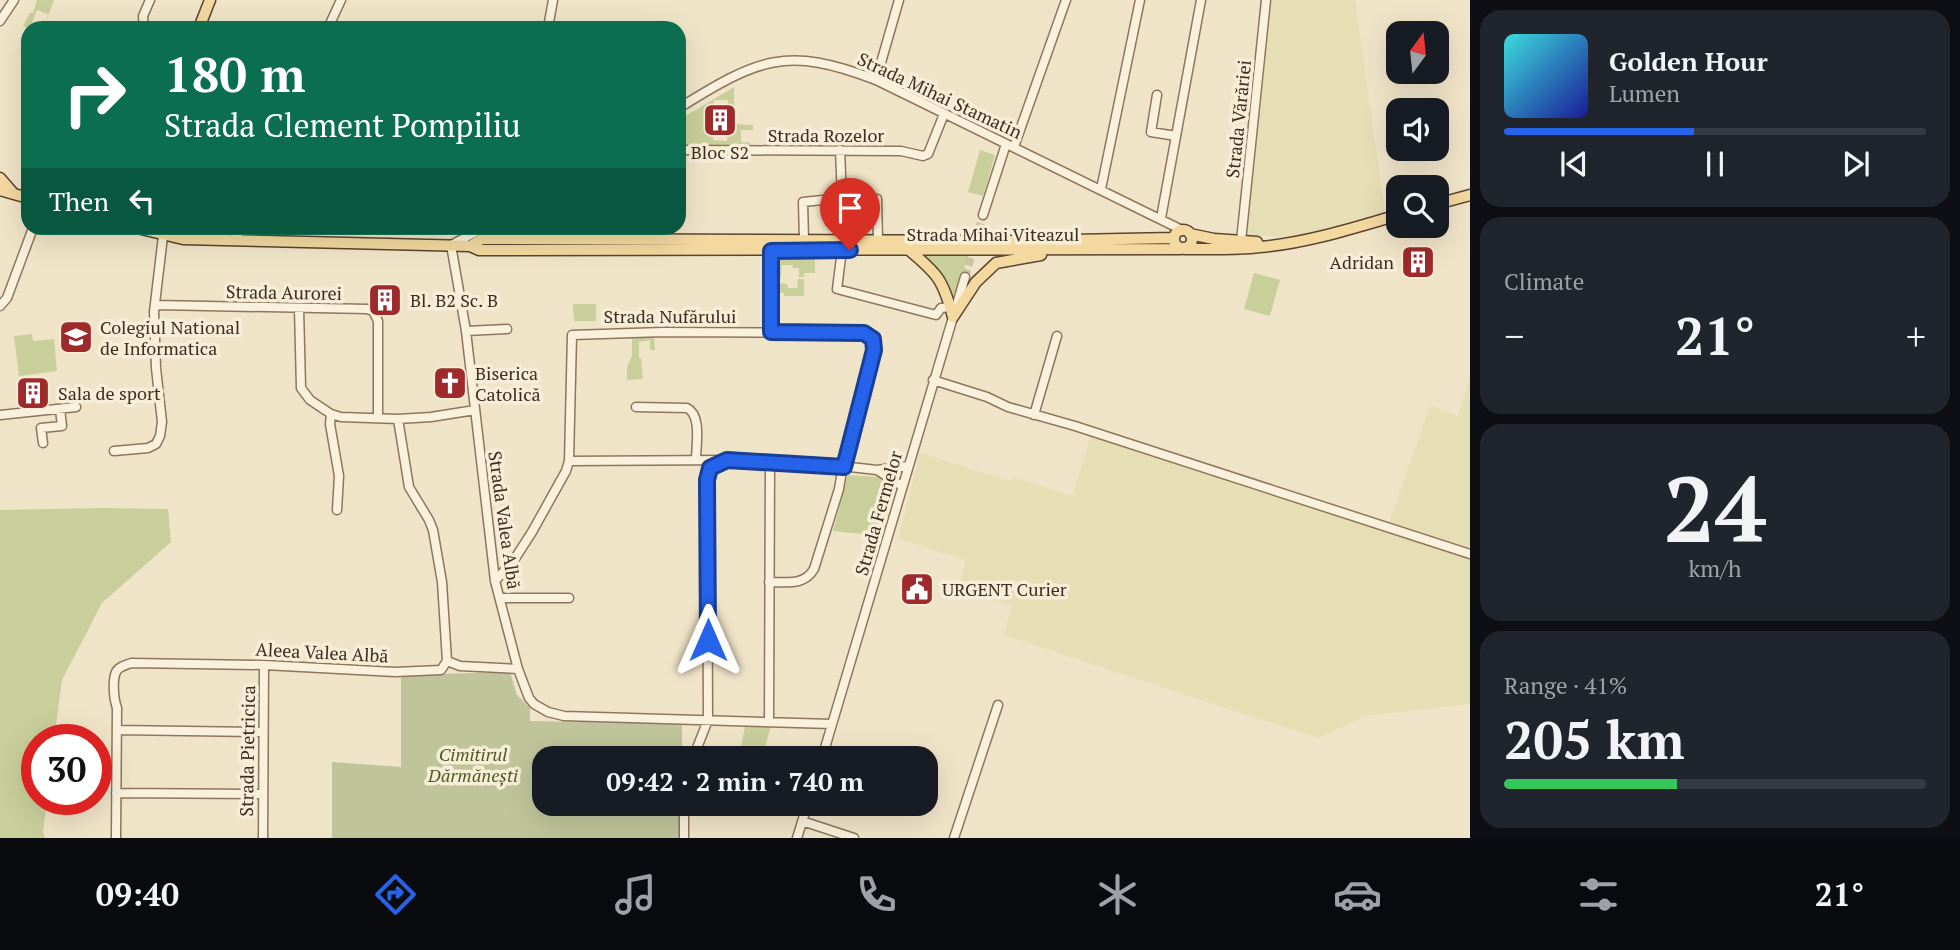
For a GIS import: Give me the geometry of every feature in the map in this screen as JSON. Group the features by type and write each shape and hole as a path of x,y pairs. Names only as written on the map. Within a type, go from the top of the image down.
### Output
{"main road":[{"path":"202,21 210,0"},
{"path":"0,178 14,194"},
{"path":"0,192 21,196"},
{"path":"1449,201 1470,195"},
{"name":"Strada Mihai Viteazul","path":"160,235 194,240 450,245 470,246 479,250 770,246 804,240 909,250 1182,249 1245,248 1289,243 1386,218"},
{"path":"1186,232 1192,242 1182,249 1175,245 1173,238 1176,233 1186,232"},
{"name":"Strada Mihai Viteazul","path":"1186,232 1241,241 1289,243"},
{"path":"470,246 479,235"},
{"name":"Strada Mihai Viteazul","path":"544,235 842,250 878,240 1173,238"},
{"path":"951,312 996,263 1070,249"},
{"path":"909,250 936,273 945,289 951,312"}],"street":[{"path":"0,21 14,0"},
{"path":"143,21 149,0"},
{"path":"331,21 341,0"},
{"path":"549,21 553,0"},
{"path":"876,80 899,0"},
{"path":"983,215 1066,0"},
{"path":"1101,188 1140,0"},
{"path":"1161,218 1201,0"},
{"name":"Strada Vărăriei","path":"1241,241 1266,0"},
{"name":"Strada Mihai Stamatin","path":"686,104 737,74 760,65 790,59 836,65 876,80 1186,232"},
{"path":"1157,95 1151,132 1176,136"},
{"name":"Strada Rozelor","path":"686,150 901,151 923,156 928,154 944,114"},
{"path":"840,150 842,198"},
{"path":"804,240 803,202 842,198 877,199 878,240"},
{"path":"0,306 7,298 30,235"},
{"path":"235,239 237,235"},
{"path":"450,245 475,235"},
{"path":"114,451 148,448 156,444 160,436 162,407 156,368 154,312 163,236"},
{"name":"Strada Valea Albă","path":"450,245 466,331 495,581 518,669 529,698 534,704 556,715 832,724"},
{"path":"770,246 771,332"},
{"path":"842,250 837,289 936,315 941,308 951,312"},
{"name":"Strada Fermelor","path":"826,746 951,312 965,277"},
{"name":"Strada Aurorei","path":"156,305 366,309 377,315 378,417"},
{"path":"299,308 301,388 310,400 331,414 341,417 398,419 475,410"},
{"path":"466,331 507,329"},
{"name":"Strada Nufărului","path":"495,581 532,532 564,478 569,461 572,335 663,332 864,333 873,339 874,350 839,489 809,576 802,581 769,582"},
{"path":"1034,415 1057,336"},
{"path":"933,380 1034,415 1470,554"},
{"path":"0,415 76,407"},
{"path":"636,407 692,410 695,416 696,460"},
{"path":"43,443 41,428 62,426 60,409"},
{"path":"331,414 330,424 339,476 337,510"},
{"path":"398,419 409,487 433,530 442,582 447,661"},
{"path":"569,461 727,460 877,470 908,467"},
{"path":"698,746 708,720 707,480 710,468 727,460"},
{"path":"769,721 771,462"},
{"path":"877,470 902,486"},
{"path":"500,598 569,598"},
{"name":"Aleea Valea Albă","path":"117,730 116,673 131,663 264,665 394,672 441,670 447,661 460,666 518,669"},
{"name":"Strada Pietricica","path":"262,838 264,665"},
{"path":"954,838 998,705"},
{"path":"116,838 117,730 263,732"},
{"path":"116,793 262,794"},
{"path":"684,816 684,838"},
{"path":"797,838 804,816"},
{"path":"803,821 854,838"}],"shaded area":[{"path":"1272,0 1355,0 1385,212 1294,238 1247,235"},
{"path":"1470,376 1470,704 1366,716 1318,738 1004,635 1012,606 958,589 966,560 898,539 920,453 1010,481 1014,477 1072,496 1091,436 1386,531 1430,406 1458,416"}],"green space":[{"path":"37,0 54,0 46,21 48,14 37,10 33,21 26,21 30,13 33,13"},
{"path":"734,87 734,124 753,125 753,130 741,130 741,142 749,142 751,145 686,145 686,116","holes":["714,100 728,100 727,141 713,140"]},
{"path":"980,150 995,155 983,196 968,192"},
{"path":"922,256 968,256 955,300 951,300"},
{"path":"815,258 815,273 804,273 804,277 799,277 799,268 782,265 780,283 787,284 788,288 797,288 798,279 804,279 804,296 784,296 780,290 775,290 775,260"},
{"path":"1254,273 1280,280 1270,316 1244,309"},
{"path":"573,304 596,304 596,321 574,321"},
{"path":"32,334 33,341 54,339 57,371 19,376 14,336"},
{"path":"632,335 654,335 655,350 650,350 650,340 639,342 643,379 627,380 627,367 632,356"},
{"path":"848,475 877,477 887,481 893,491 880,536 833,531"},
{"path":"168,509 171,542 102,603 62,680 56,724 21,724 21,815 45,815 45,838 0,838 0,510"},
{"name":"Cimitirul Dărmănești","path":"510,672 517,695 530,708 530,721 682,724 682,746 532,746 532,816 681,816 680,838 332,838 332,762 401,767 401,675"},
{"path":"745,726 771,726 765,746 741,746"}],"tunnel":[{"path":"965,277 983,215"}],"place":[{"name":"Bloc S2","path":"720,120"},
{"name":"Adridan","path":"1418,262"},
{"name":"Bl. B2 Sc. B","path":"385,300"},
{"name":"Colegiul National de Informatica","path":"76,337"},
{"name":"Biserica Catolică","path":"450,383"},
{"name":"Sala de sport","path":"33,393"},
{"name":"URGENT Curier","path":"917,589"}],"route":[{"path":"708,640 707,480 710,468 727,460 844,467 874,350 873,339 864,333 771,332 771,251 850,250"}]}
